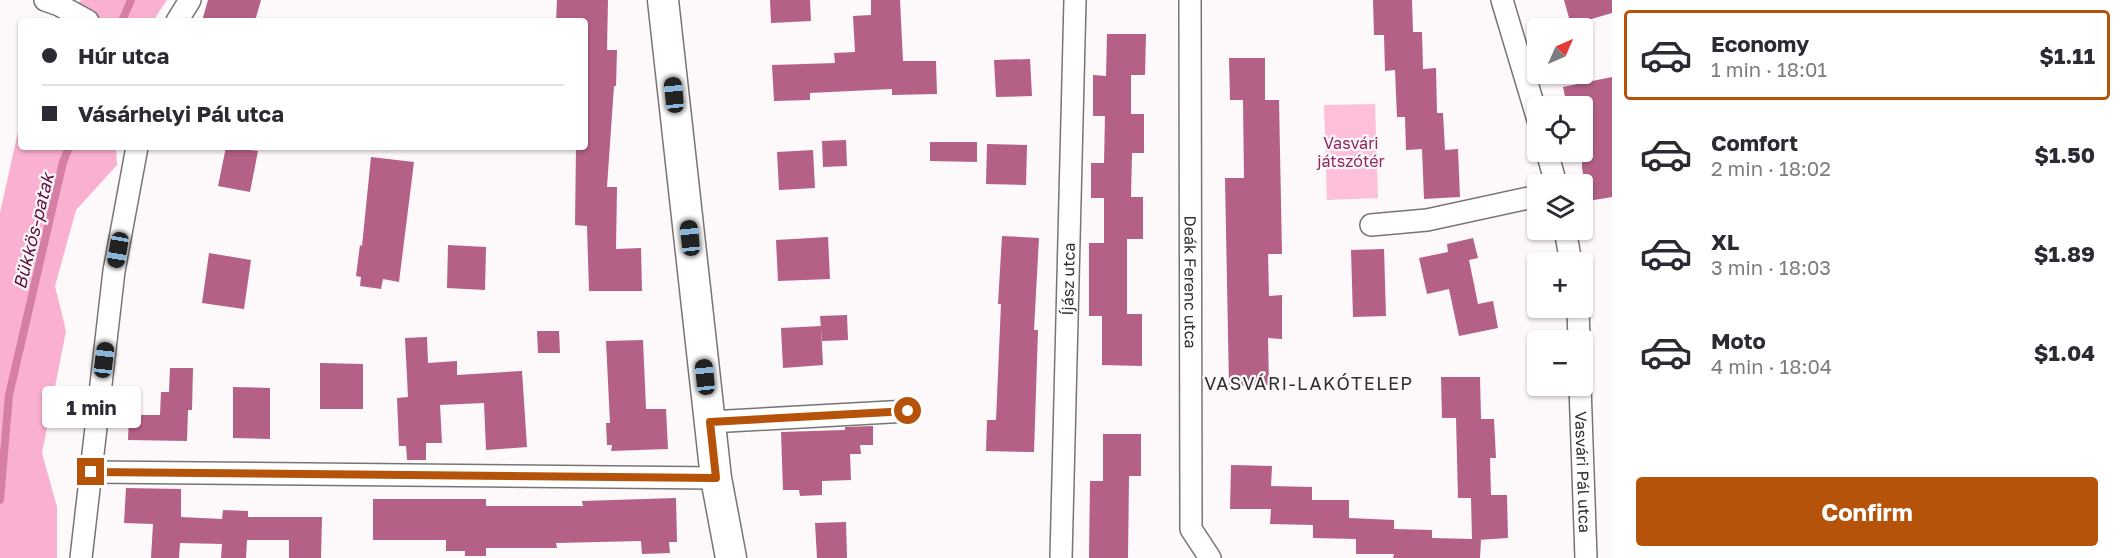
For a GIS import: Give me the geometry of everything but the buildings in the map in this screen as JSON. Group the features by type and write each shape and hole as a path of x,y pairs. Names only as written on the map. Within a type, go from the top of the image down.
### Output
{"main road":[{"path":"663,0 716,478 731,558"}],"street":[{"path":"45,0 83,18"},
{"path":"179,18 190,0"},
{"name":"Íjász utca","path":"1060,558 1075,0"},
{"name":"Deák Ferenc utca","path":"1190,0 1191,529 1210,558"},
{"path":"1502,0 1531,96"},
{"path":"81,558 114,271 136,150"},
{"path":"1371,225 1427,220 1527,198"},
{"name":"Vasvári Pál utca","path":"1580,396 1586,558"},
{"path":"710,422 908,411"},
{"path":"91,472 716,478"}],"green space":[{"name":"Vasvári játszótér","path":"1375,104 1378,198 1327,200 1324,105"}],"shaded area":[{"path":"81,0 167,0 155,18 65,18"},
{"path":"18,132 18,150 116,150 117,165 76,210 55,286 66,331 42,453 57,507 57,558 0,558 0,213"}],"waterway":[{"name":"Bükkös-patak","path":"123,18 131,0"},
{"name":"Bükkös-patak","path":"0,500 9,395 63,162 68,150"}],"district":[{"name":"VASVÁRI-LAKÓTELEP","path":"1309,383"}],"route":[{"path":"91,472 716,478 710,422 908,411"}]}
